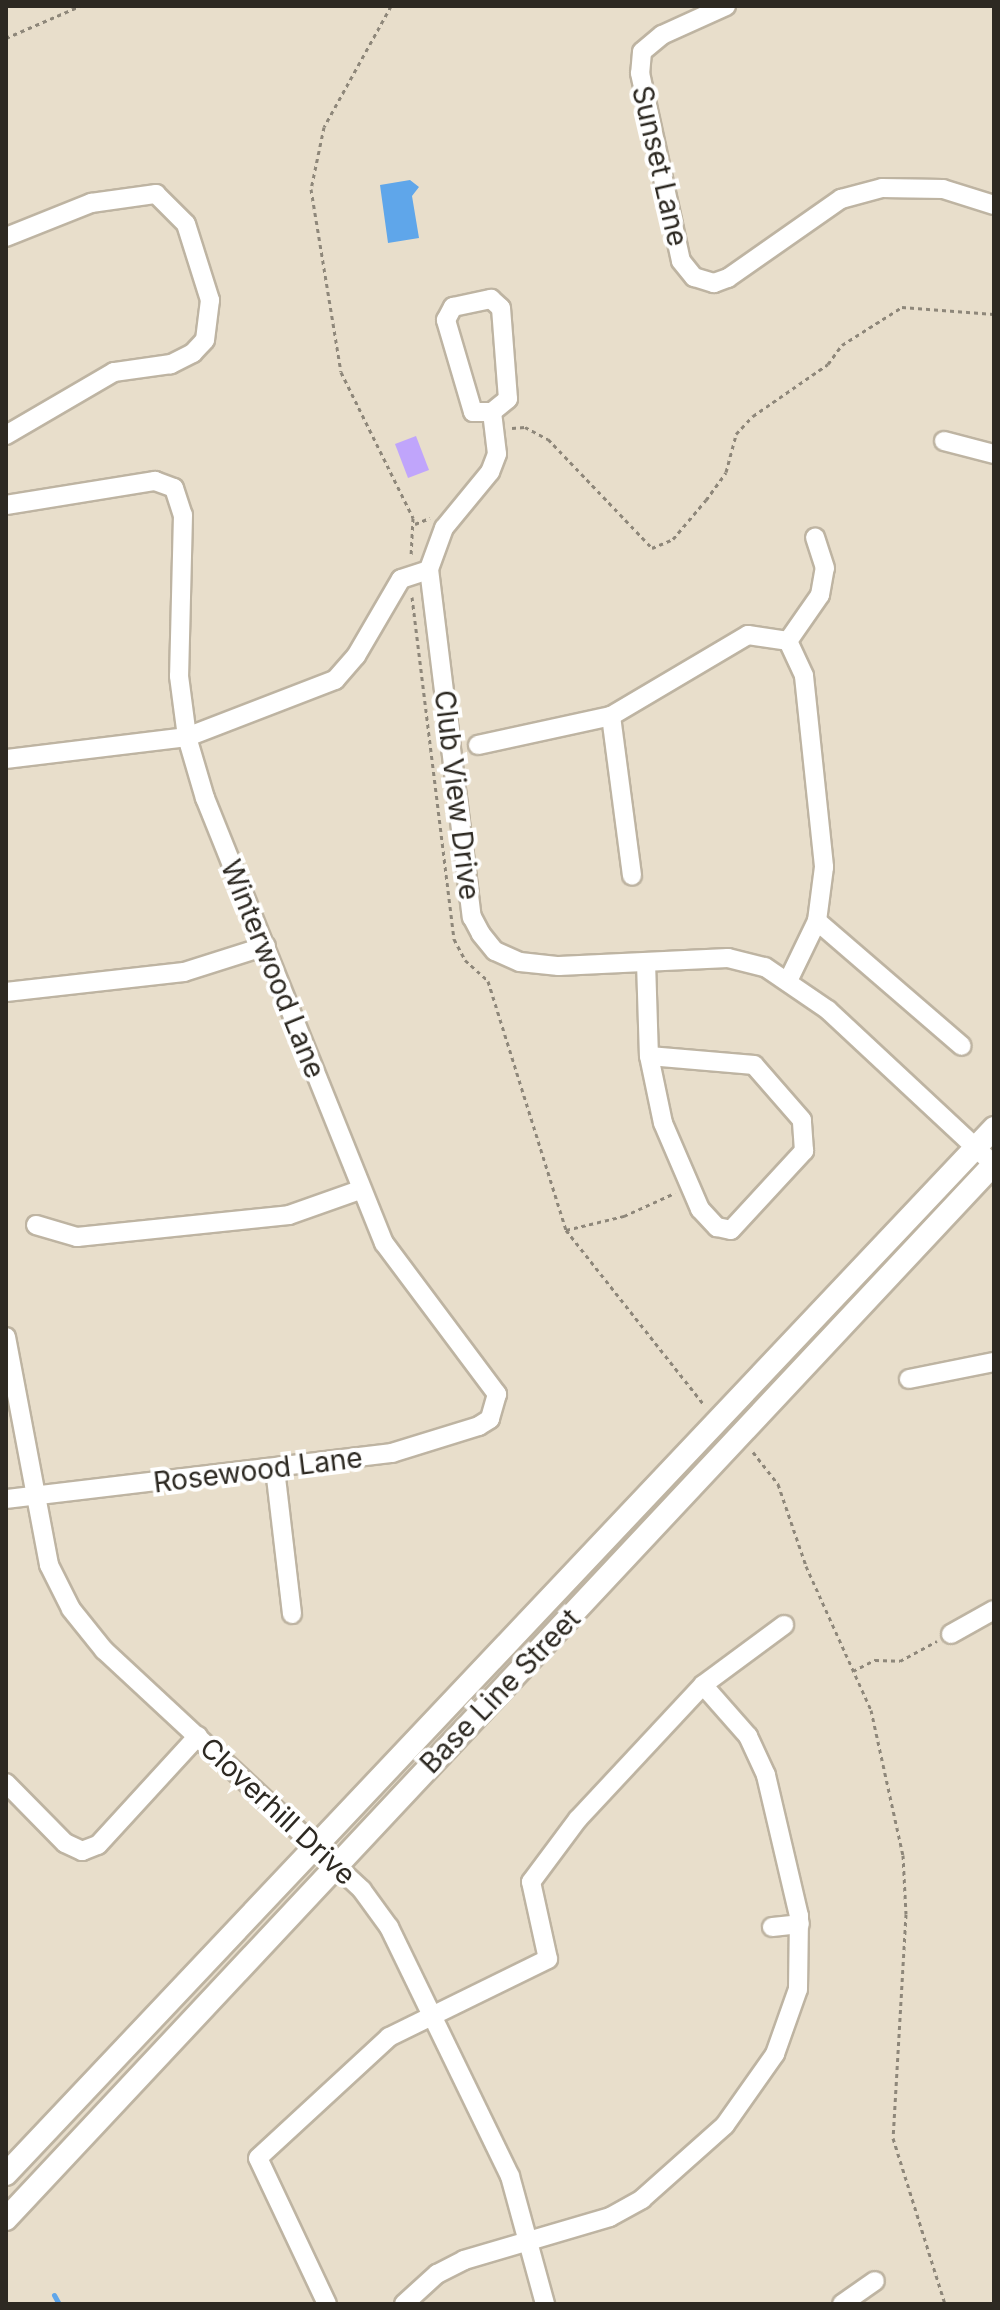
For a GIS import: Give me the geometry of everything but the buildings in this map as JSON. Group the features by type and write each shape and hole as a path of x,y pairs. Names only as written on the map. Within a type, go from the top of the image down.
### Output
{"main road":[{"name":"Base Line Street","path":"6,2174 994,1128"},
{"name":"Base Line Street","path":"6,2219 334,1864 834,1341 994,1164"}],"street":[{"name":"Sunset Lane","path":"726,6 662,35 642,52 640,73 681,261 694,277 714,283 728,278 841,199 882,188 943,189 994,205"},
{"path":"6,237 91,203 156,194 186,224 198,251 210,300 205,340 171,364 114,372 6,435"},
{"path":"491,299 501,308 508,399 493,421 468,407 446,320 453,307 491,299"},
{"name":"Club View Drive","path":"493,421 497,454 490,472 431,548 429,570 472,917 481,934 495,951 520,962 646,962 728,958 789,979 994,1164"},
{"path":"944,441 994,454"},
{"name":"Winterwood Lane","path":"6,505 155,481 174,488 183,515 179,676 187,737 360,1190 384,1243 492,1383 496,1407"},
{"path":"788,641 820,595 825,568 815,538"},
{"path":"6,759 187,737 335,680 356,656 401,579 429,570"},
{"path":"478,745 611,716 644,702 748,635 788,641"},
{"path":"788,641 804,676 824,867 817,921 789,979"},
{"path":"611,716 632,876"},
{"path":"817,921 962,1046"},
{"path":"6,992 184,972 266,946"},
{"path":"646,962 649,1056 655,1096 687,1188 708,1220 731,1230 794,1165 806,1133 754,1065 649,1056"},
{"path":"36,1225 77,1237 289,1215 360,1190"},
{"name":"Cloverhill Drive","path":"6,1337 49,1565 71,1609 104,1650 334,1864 389,1927 433,2012 510,2176 545,2304"},
{"path":"909,1379 994,1362"},
{"name":"Rosewood Lane","path":"6,1499 392,1453 479,1426 496,1407"},
{"path":"275,1469 292,1614"},
{"path":"951,1634 994,1610"},
{"path":"327,2304 258,2158 358,2060 433,2012 519,1978 548,1959 531,1882 578,1819 703,1685 784,1625"},
{"path":"404,2304 437,2274 529,2238 610,2217 642,2199 725,2125 759,2081 788,2025 798,1989 800,1924 766,1775 748,1736 703,1685"},
{"path":"6,1783 65,1843 82,1851 98,1845 198,1736"},
{"path":"772,1927 800,1924"},
{"path":"842,2304 875,2281"}],"path":[{"path":"6,38 80,6"},
{"path":"493,421 525,427 548,439 652,548 673,539 706,500 726,472 745,425 828,364 842,345 902,307 994,314"},
{"path":"413,525 434,517"},
{"path":"566,1230 624,1216 687,1188"},
{"path":"748,1446 778,1484 806,1566 871,1710 903,1855 904,2010 893,2138 945,2304"},
{"path":"853,1671 875,1660 900,1661 920,1649"}],"water":[{"path":"410,180 419,187 412,196 419,238 388,243 380,185"}],"waterway":[{"path":"54,2295 59,2304"}]}
